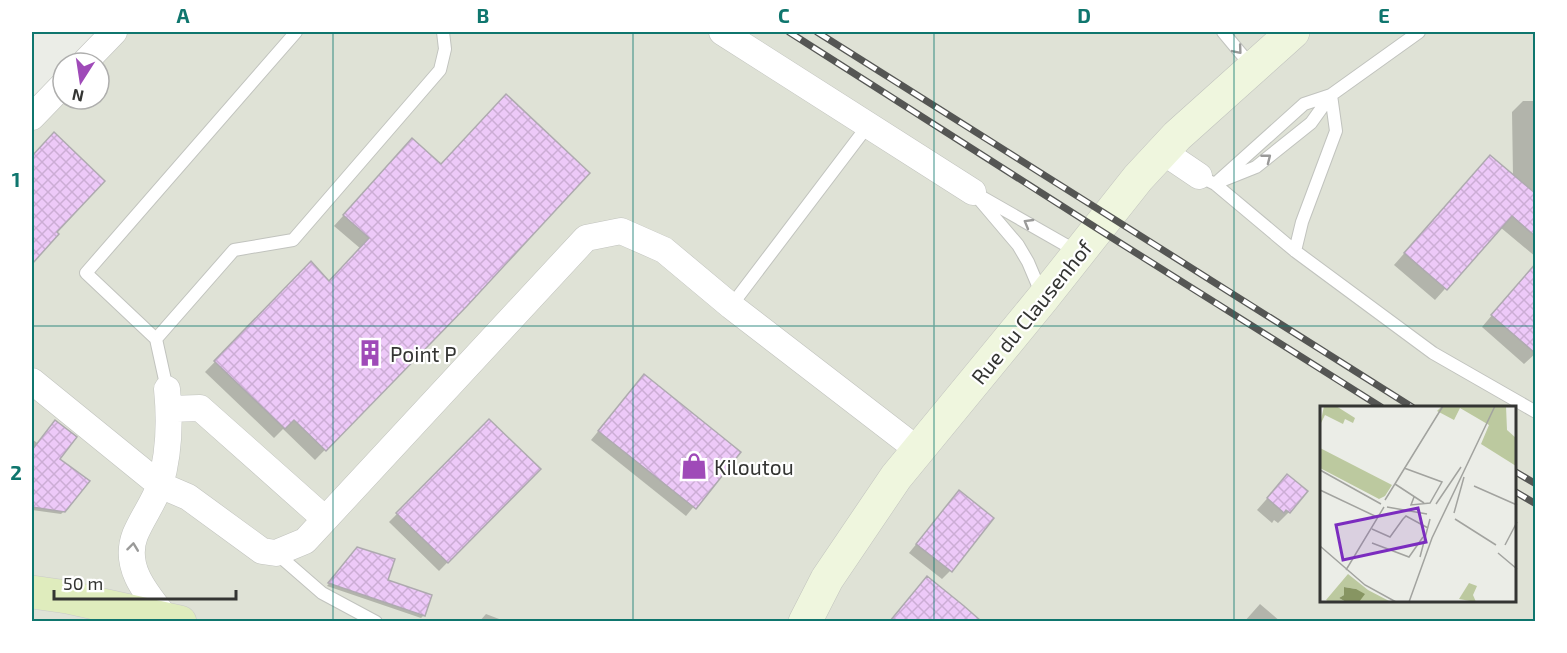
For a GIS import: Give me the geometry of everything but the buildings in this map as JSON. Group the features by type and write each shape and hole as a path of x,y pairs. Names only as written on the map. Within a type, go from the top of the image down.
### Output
{"main road":[{"path":"32,592 173,619"}],"street":[{"path":"96,51 114,32"},
{"path":"722,32 973,192"},
{"name":"Rue du Clausenhof","path":"815,616 827,579 896,477 1162,151 1253,68 1284,35"},
{"path":"32,117 51,97"},
{"path":"1162,151 1207,180"},
{"path":"32,381 160,485 188,497 261,551 276,553 305,541 586,238 621,231 664,250 731,306 918,450"},
{"path":"173,619 143,589 132,564 135,536 160,485 166,453 168,399 200,408 325,519"}],"lane":[{"path":"168,399 156,339 86,273 296,32"},
{"path":"156,339 234,250 293,240 441,70 445,49 443,32"},
{"path":"1223,32 1253,68"},
{"path":"1207,180 1304,104 1331,95 1419,32"},
{"path":"1207,180 1256,167 1311,123 1331,95"},
{"path":"1295,250 1302,222 1336,131 1331,95"},
{"path":"731,306 869,124"},
{"path":"1207,180 1295,250 1433,353 1536,412"},
{"path":"973,192 1079,253"},
{"path":"973,192 1018,245 1043,298"},
{"path":"276,553 322,593 376,621"}],"shaded area":[{"path":"99,32 1535,32 1535,621 32,621 32,102 51,82 51,111 111,111 111,51 81,51"}],"railway":[{"path":"789,32 1379,406"},
{"path":"817,32 1410,406"},
{"path":"1516,472 1536,484"},
{"path":"1516,492 1536,504"}],"place":[{"name":"Point P","path":"370,353"},
{"name":"Kiloutou","path":"694,466"}]}
